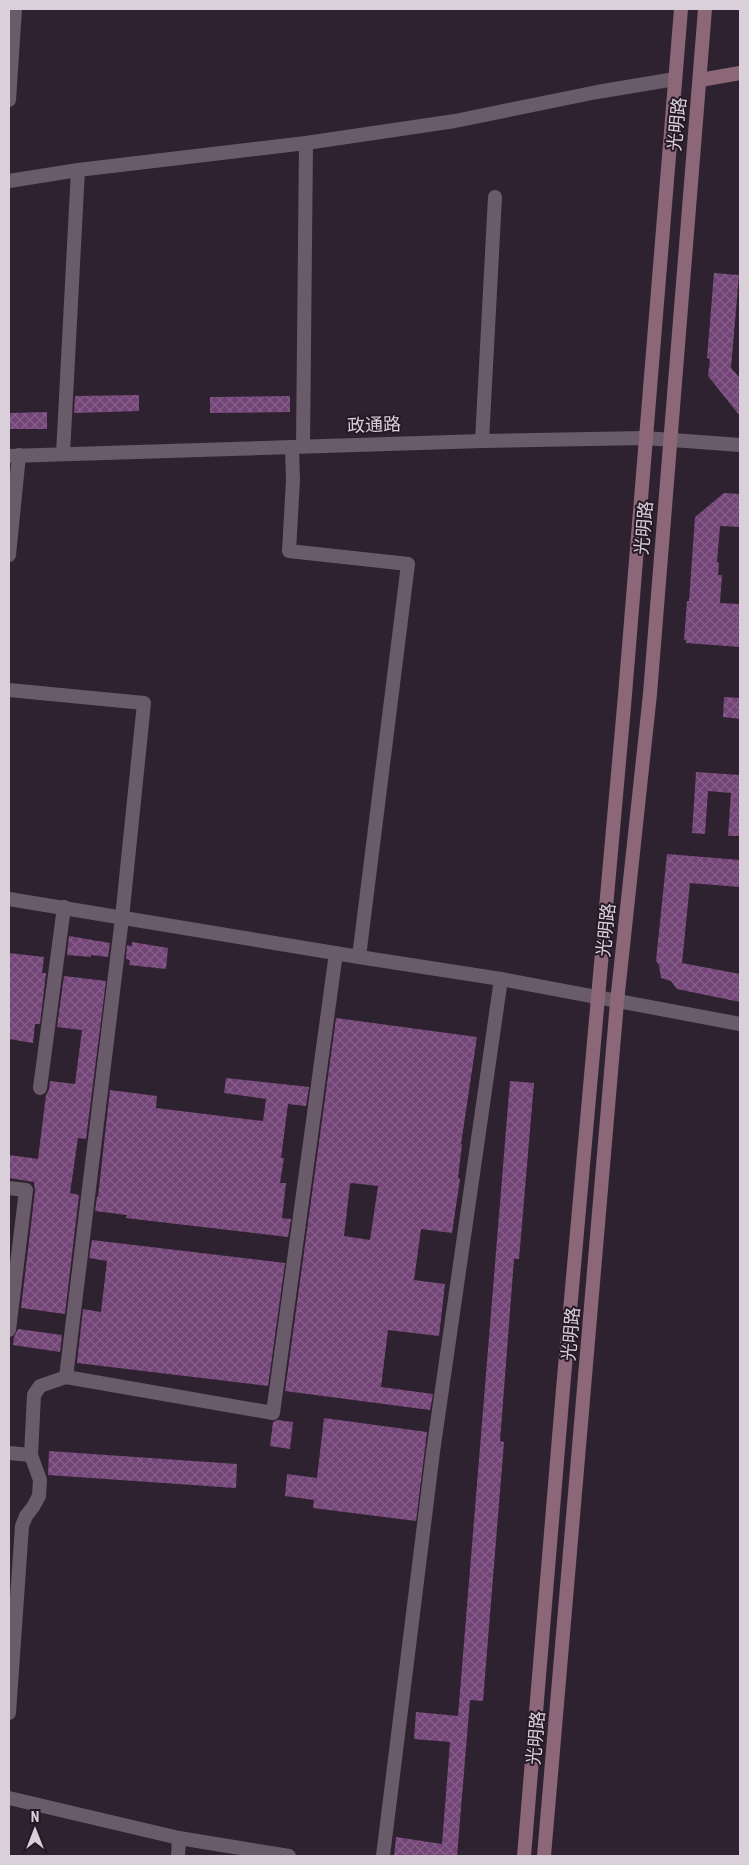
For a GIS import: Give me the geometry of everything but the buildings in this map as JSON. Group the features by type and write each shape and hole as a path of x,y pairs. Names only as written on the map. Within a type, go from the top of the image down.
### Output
{"main road":[{"name":"光明路","path":"524,1856 562,1389 625,695 681,9"},
{"name":"光明路","path":"544,1856 617,1002 650,694 689,188 705,9"},
{"path":"700,80 740,73"}],"street":[{"path":"9,100 16,9"},
{"path":"9,182 78,170 306,143 455,121 597,92 675,79"},
{"path":"306,143 297,446 293,480 290,552 408,564 359,957"},
{"path":"63,454 78,170"},
{"path":"482,441 495,197"},
{"name":"政通路","path":"14,456 297,446 645,438 740,445"},
{"path":"9,555 14,456"},
{"path":"9,690 144,702 122,918 66,1377"},
{"path":"9,899 501,979 740,1024"},
{"path":"40,1088 64,907"},
{"path":"9,1713 22,1526 39,1496 40,1480 31,1455 34,1395 40,1386 66,1377 273,1414 336,952"},
{"path":"384,1856 433,1452 501,979"},
{"path":"9,1188 26,1190 9,1330"},
{"path":"9,1453 31,1455"},
{"path":"9,1798 179,1838 289,1856"},
{"path":"178,1856 179,1838"}]}
